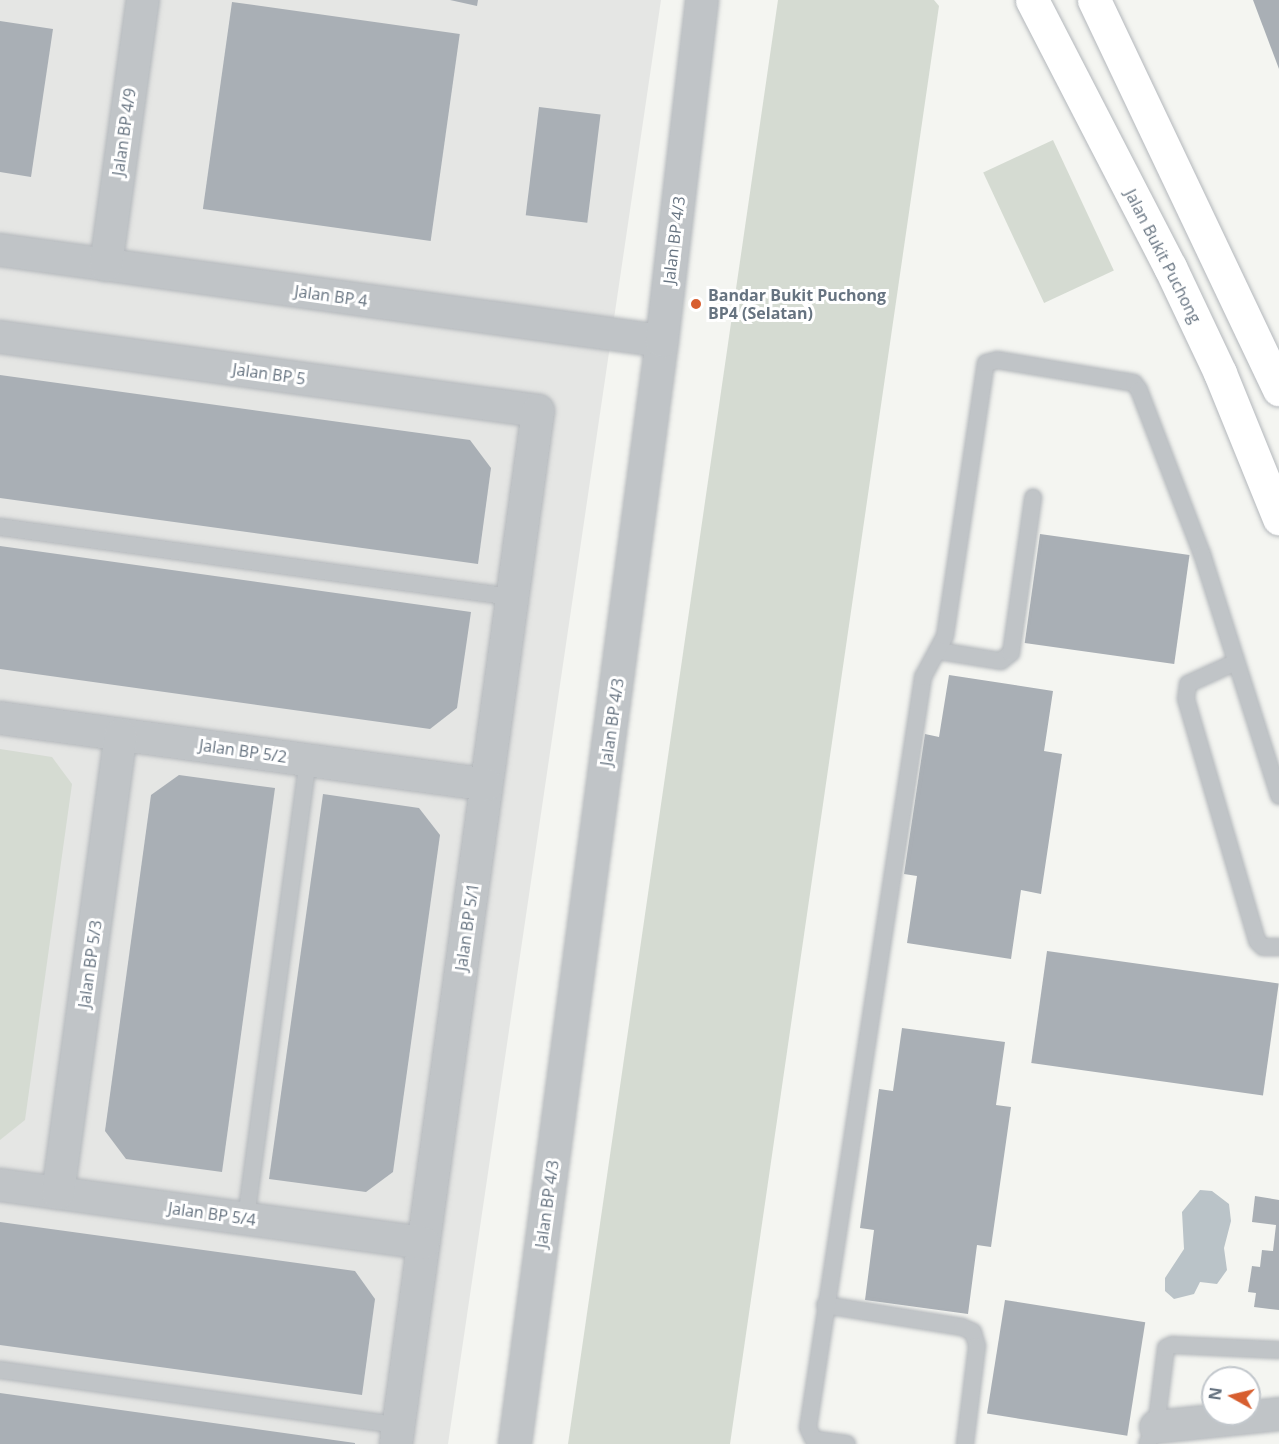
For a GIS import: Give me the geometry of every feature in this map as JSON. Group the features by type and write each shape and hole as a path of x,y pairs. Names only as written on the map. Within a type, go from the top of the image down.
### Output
{"main road":[{"name":"Jalan Bukit Puchong","path":"1032,0 1170,267 1220,373 1279,518"},
{"path":"1101,7 1279,389"}],"street":[{"name":"Jalan BP 4/9","path":"106,265 143,0"},
{"name":"Jalan BP 4/3","path":"515,1444 663,341 702,0"},
{"name":"Jalan BP 4","path":"0,250 663,341"},
{"name":"Jalan BP 5","path":"0,337 538,411"},
{"name":"Jalan BP 5/1","path":"397,1434 538,411"},
{"name":"Jalan BP 5/2","path":"0,718 486,785"},
{"name":"Jalan BP 5/3","path":"58,1193 121,735"},
{"name":"Jalan BP 5/4","path":"0,1185 423,1243"},
{"path":"1151,1435 1279,1414"}],"lane":[{"path":"847,1444 813,1439 808,1428 825,1305 923,677 939,651 945,636 982,374 986,363 997,360 1134,383 1139,390 1202,555 1279,796"},
{"path":"939,651 1001,661 1011,653 1033,498"},
{"path":"0,527 512,597"},
{"path":"1236,662 1188,684 1186,699 1257,941 1263,947 1279,947"},
{"path":"246,1218 308,760"},
{"path":"825,1305 962,1327 973,1332 977,1346 965,1444"},
{"path":"1151,1435 1166,1348 1172,1345 1279,1350"},
{"path":"0,1370 397,1434"}],"shaded area":[{"path":"0,0 661,0 448,1444 0,1444"},
{"path":"778,0 934,0 939,6 730,1444 568,1444"},
{"path":"1053,140 1114,271 1044,303 983,173"},
{"path":"0,749 52,757 72,784 25,1120 0,1140"},
{"path":"1200,1190 1212,1191 1229,1204 1231,1221 1224,1248 1227,1270 1217,1284 1200,1282 1194,1294 1174,1299 1165,1291 1165,1278 1184,1249 1182,1212"}],"building":[{"path":"450,0 478,0 477,6"},
{"path":"1253,0 1279,0 1279,69"},
{"path":"232,2 460,34 431,241 203,209"},
{"path":"0,21 53,29 31,177 0,172"},
{"path":"539,107 601,115 587,223 526,215"},
{"path":"0,375 470,440 491,468 478,564 0,498"},
{"path":"1040,534 1190,555 1174,664 1025,643"},
{"path":"0,546 471,612 457,708 430,729 0,669"},
{"path":"949,675 1053,691 1044,751 1062,754 1041,894 1021,890 1011,959 907,943 917,876 904,874 925,734 939,737"},
{"path":"179,775 275,788 222,1172 126,1159 105,1131 151,795"},
{"path":"323,794 419,808 440,835 393,1172 366,1192 269,1179"},
{"path":"1047,951 1279,984 1263,1095 1031,1063"},
{"path":"902,1028 1005,1042 996,1105 1011,1107 991,1247 977,1245 968,1314 865,1300 874,1230 860,1228 879,1089 893,1091"},
{"path":"1255,1196 1279,1200 1279,1310 1254,1307 1256,1293 1248,1292 1252,1266 1260,1267 1262,1250 1273,1251 1276,1225 1252,1222"},
{"path":"0,1222 355,1271 375,1299 362,1395 0,1345"},
{"path":"1005,1300 1145,1322 1127,1436 987,1414"},
{"path":"0,1393 355,1443 355,1444 0,1444"}],"place":[{"name":"Bandar Bukit Puchong BP4 (Selatan)","path":"696,304"}]}
